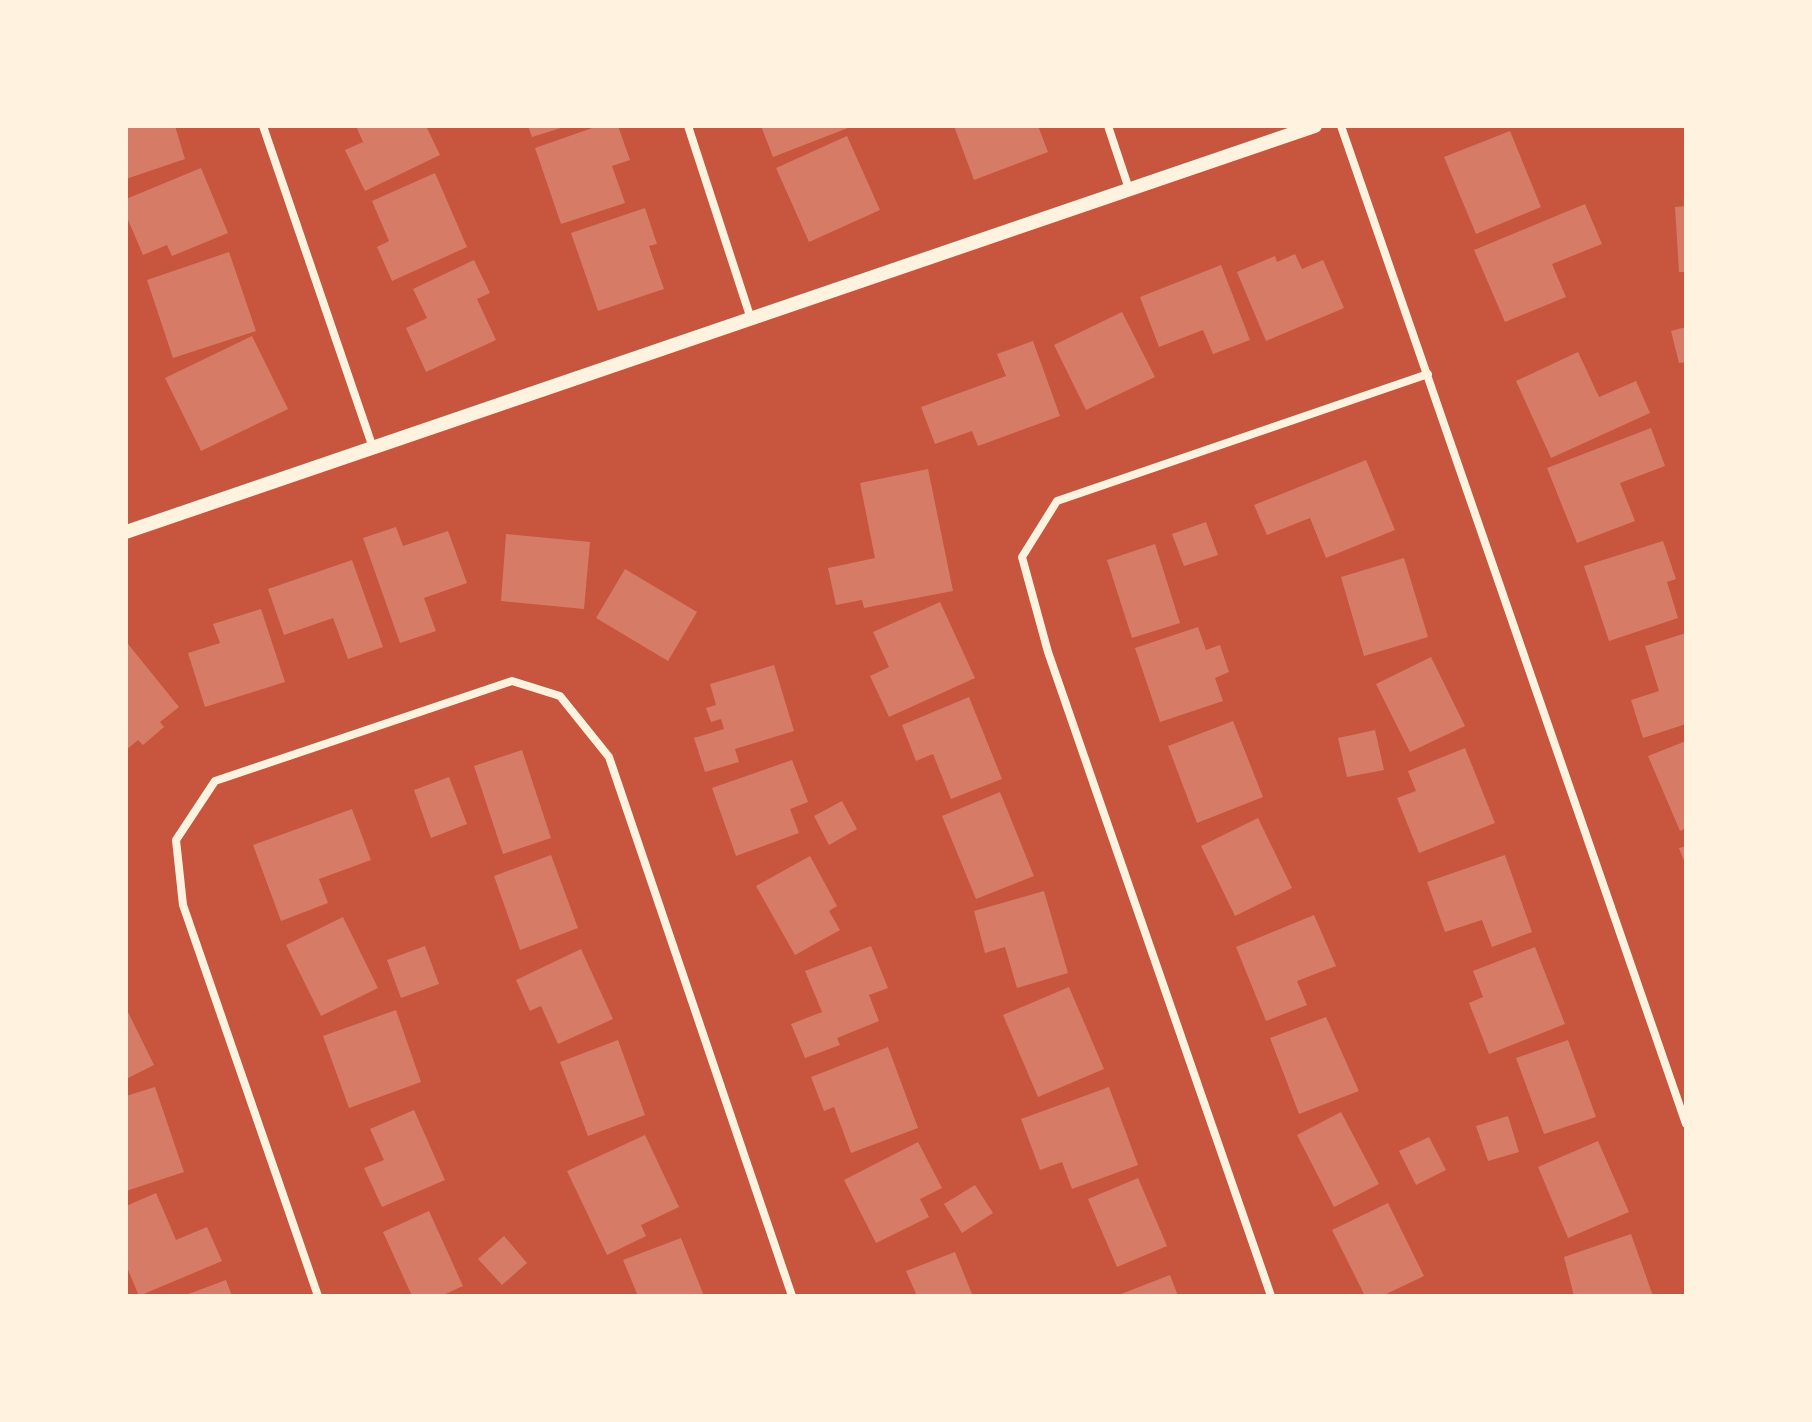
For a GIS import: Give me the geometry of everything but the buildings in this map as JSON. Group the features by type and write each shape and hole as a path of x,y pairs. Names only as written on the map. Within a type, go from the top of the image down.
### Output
{"street":[{"path":"263,126 373,448"},
{"path":"688,126 751,319"},
{"path":"1108,126 1129,189"},
{"path":"126,532 1315,126"},
{"path":"1341,126 1686,1124"},
{"path":"1271,1296 1048,652 1022,557 1057,501 1428,374"},
{"path":"318,1296 183,905 176,840 215,781 512,681 560,696 609,757 792,1296"}]}
